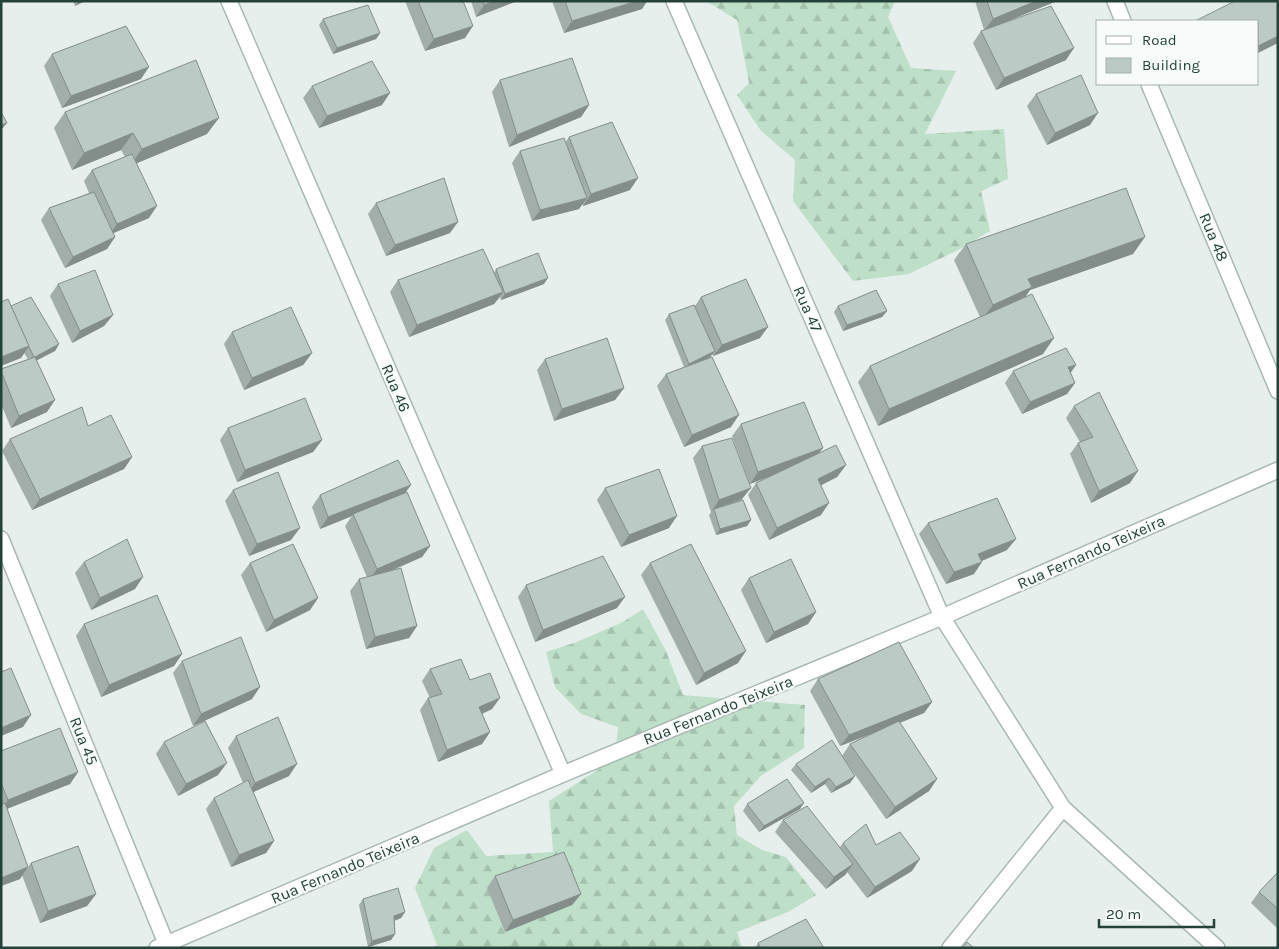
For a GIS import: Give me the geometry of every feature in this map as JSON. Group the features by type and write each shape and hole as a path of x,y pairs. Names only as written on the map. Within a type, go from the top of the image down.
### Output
{"street":[{"name":"Rua 46","path":"229,1 563,774"},
{"name":"Rua 47","path":"674,1 942,617 1063,808 1217,948"},
{"path":"1115,1 1123,20"},
{"name":"Rua 48","path":"1149,85 1278,391"},
{"name":"Rua Fernando Teixeira","path":"163,947 563,774 942,617 1278,470"},
{"name":"Rua 45","path":"1,539 163,947"},
{"path":"950,948 1063,808"}],"green space":[{"path":"706,1 895,1 888,17 911,68 956,71 925,134 1004,129 1008,179 981,191 990,231 960,249 909,274 853,281 793,201 795,160 761,131 737,95 749,83 737,20"},
{"path":"643,609 666,651 683,695 805,705 804,748 761,776 734,806 737,835 762,850 786,857 816,895 788,912 737,932 742,948 432,948 437,945 415,888 434,848 467,830 486,856 553,852 549,801 615,759 618,727 581,714 555,687 546,652 574,643 623,622"}],"building":[{"path":"418,1 463,1 473,26 434,39"},
{"path":"483,1 494,1 484,5"},
{"path":"565,1 637,1 572,21"},
{"path":"987,1 1036,1 993,19"},
{"path":"1235,1 1278,1 1278,36 1259,46 1259,20 1197,20"},
{"path":"368,5 380,33 337,48 323,19"},
{"path":"1051,6 1074,48 1004,78 981,31"},
{"path":"126,26 149,67 71,96 52,54"},
{"path":"572,58 589,105 517,135 500,80"},
{"path":"196,60 219,118 142,149 133,133 84,153 65,112"},
{"path":"372,61 390,93 327,116 312,86"},
{"path":"1081,75 1098,113 1055,133 1036,94"},
{"path":"1,112 7,123 1,125"},
{"path":"612,122 638,178 591,194 569,137"},
{"path":"564,138 587,198 540,210 520,151"},
{"path":"132,154 157,206 117,224 92,170"},
{"path":"444,178 458,222 395,245 376,203"},
{"path":"1126,188 1145,237 1028,279 1032,287 993,305 966,244"},
{"path":"94,192 115,237 73,257 49,208"},
{"path":"483,249 503,292 417,325 398,280"},
{"path":"538,253 548,278 505,294 496,269"},
{"path":"95,270 113,315 80,331 58,284"},
{"path":"746,279 768,327 722,345 701,297"},
{"path":"876,290 887,311 847,325 838,306"},
{"path":"1032,294 1054,338 889,409 870,366"},
{"path":"31,297 59,344 35,357 11,306"},
{"path":"8,299 29,346 1,357 1,302"},
{"path":"694,305 715,351 689,364 669,314"},
{"path":"291,307 312,353 252,378 232,332"},
{"path":"607,338 624,388 562,409 545,359"},
{"path":"1066,348 1076,365 1068,367 1075,383 1030,402 1013,371"},
{"path":"35,357 55,400 19,416 1,369"},
{"path":"712,357 739,415 692,435 666,374"},
{"path":"1099,392 1138,471 1099,491 1078,443 1093,437 1074,406"},
{"path":"305,398 322,440 245,470 228,428"},
{"path":"804,402 823,448 758,472 741,424"},
{"path":"82,407 88,426 111,415 132,457 40,499 10,439"},
{"path":"732,438 751,488 719,500 702,446"},
{"path":"836,445 846,465 818,479 829,503 777,528 756,483"},
{"path":"398,460 411,485 328,517 320,495"},
{"path":"659,469 677,516 629,535 605,488"},
{"path":"278,472 300,528 257,544 233,490"},
{"path":"407,492 430,546 377,569 353,514"},
{"path":"997,498 1016,539 978,554 982,562 954,572 928,523"},
{"path":"743,500 751,520 720,529 714,509"},
{"path":"127,539 143,577 100,598 84,562"},
{"path":"293,544 318,598 274,620 250,563"},
{"path":"691,544 746,651 704,673 650,563"},
{"path":"603,556 625,597 543,630 526,585"},
{"path":"791,559 816,612 774,632 749,578"},
{"path":"401,568 417,626 375,637 359,579"},
{"path":"157,595 182,654 109,685 84,624"},
{"path":"241,637 260,687 201,714 182,661"},
{"path":"899,642 932,702 849,735 818,679"},
{"path":"461,659 470,680 490,673 500,698 479,707 490,732 447,750 428,698 442,694 430,669"},
{"path":"11,668 31,715 1,728 1,672"},
{"path":"278,717 297,764 255,783 236,736"},
{"path":"205,721 227,763 186,784 164,742"},
{"path":"899,721 937,779 895,807 850,744"},
{"path":"60,728 78,772 8,800 1,783 1,751"},
{"path":"832,740 855,776 836,787 829,778 815,787 796,764"},
{"path":"787,779 804,803 764,826 747,804"},
{"path":"248,780 274,841 239,855 214,798"},
{"path":"5,803 28,867 1,878 1,805"},
{"path":"807,806 853,864 834,877 783,820"},
{"path":"866,824 876,845 900,832 920,859 875,887 843,843"},
{"path":"78,846 96,894 48,911 31,863"},
{"path":"564,852 581,894 513,920 495,876"},
{"path":"1278,872 1278,909 1259,892"},
{"path":"398,888 405,912 394,916 395,934 372,941 363,899"},
{"path":"806,919 824,948 761,948 758,943"},
{"path":"967,942 974,948 962,948"}]}
